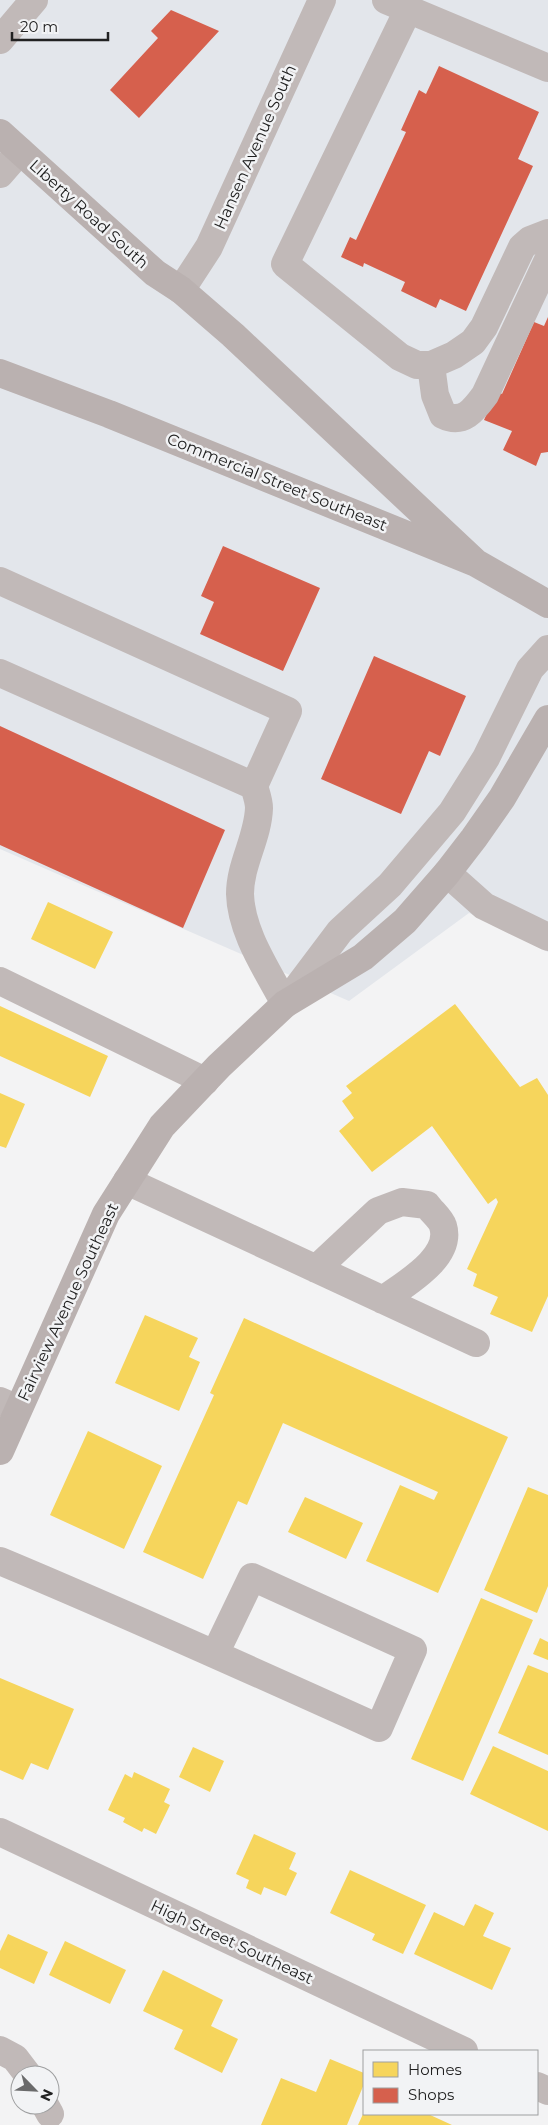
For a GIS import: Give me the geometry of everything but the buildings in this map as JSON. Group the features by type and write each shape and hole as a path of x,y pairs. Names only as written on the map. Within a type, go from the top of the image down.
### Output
{"main road":[{"name":"Liberty Road South","path":"10,142 155,273 181,290 233,335 476,563"},
{"name":"Commercial Street Southeast","path":"0,373 109,414 476,563 548,604"},
{"name":"Fairview Avenue Southeast","path":"0,1451 9,1405 106,1214 162,1126 205,1080 285,1004 363,957 405,921 447,873 502,798 548,719"}],"street":[{"path":"0,40 34,0"},
{"name":"Hansen Avenue South","path":"181,290 209,248 314,2"},
{"path":"548,68 397,5 285,264 400,357 417,365 431,365 454,355 473,342 484,327 522,247 530,240 548,233"},
{"path":"0,174 10,142"},
{"path":"431,365 435,395 443,415 451,419 462,418 474,412 486,395 548,260"},
{"path":"0,582 288,711 254,786 259,806 257,830 246,855 240,894 246,928 285,1004"},
{"name":"Fairview Avenue Southeast","path":"285,1004 340,931 390,885 452,812 486,758 530,669 548,649"},
{"path":"0,673 254,786"},
{"path":"447,873 484,906 548,937"},
{"path":"0,981 205,1080"},
{"path":"127,1181 476,1343"},
{"path":"316,1269 378,1211 402,1202 427,1205 443,1226 443,1245 430,1266 383,1300"},
{"path":"0,1561 215,1654 379,1728 414,1650 252,1577 215,1654"},
{"name":"High Street Southeast","path":"0,1832 462,2050"},
{"path":"0,2050 15,2058 20,2065"}],"shaded area":[{"path":"0,0 548,0 548,952 469,913 349,1001 0,849"}]}
